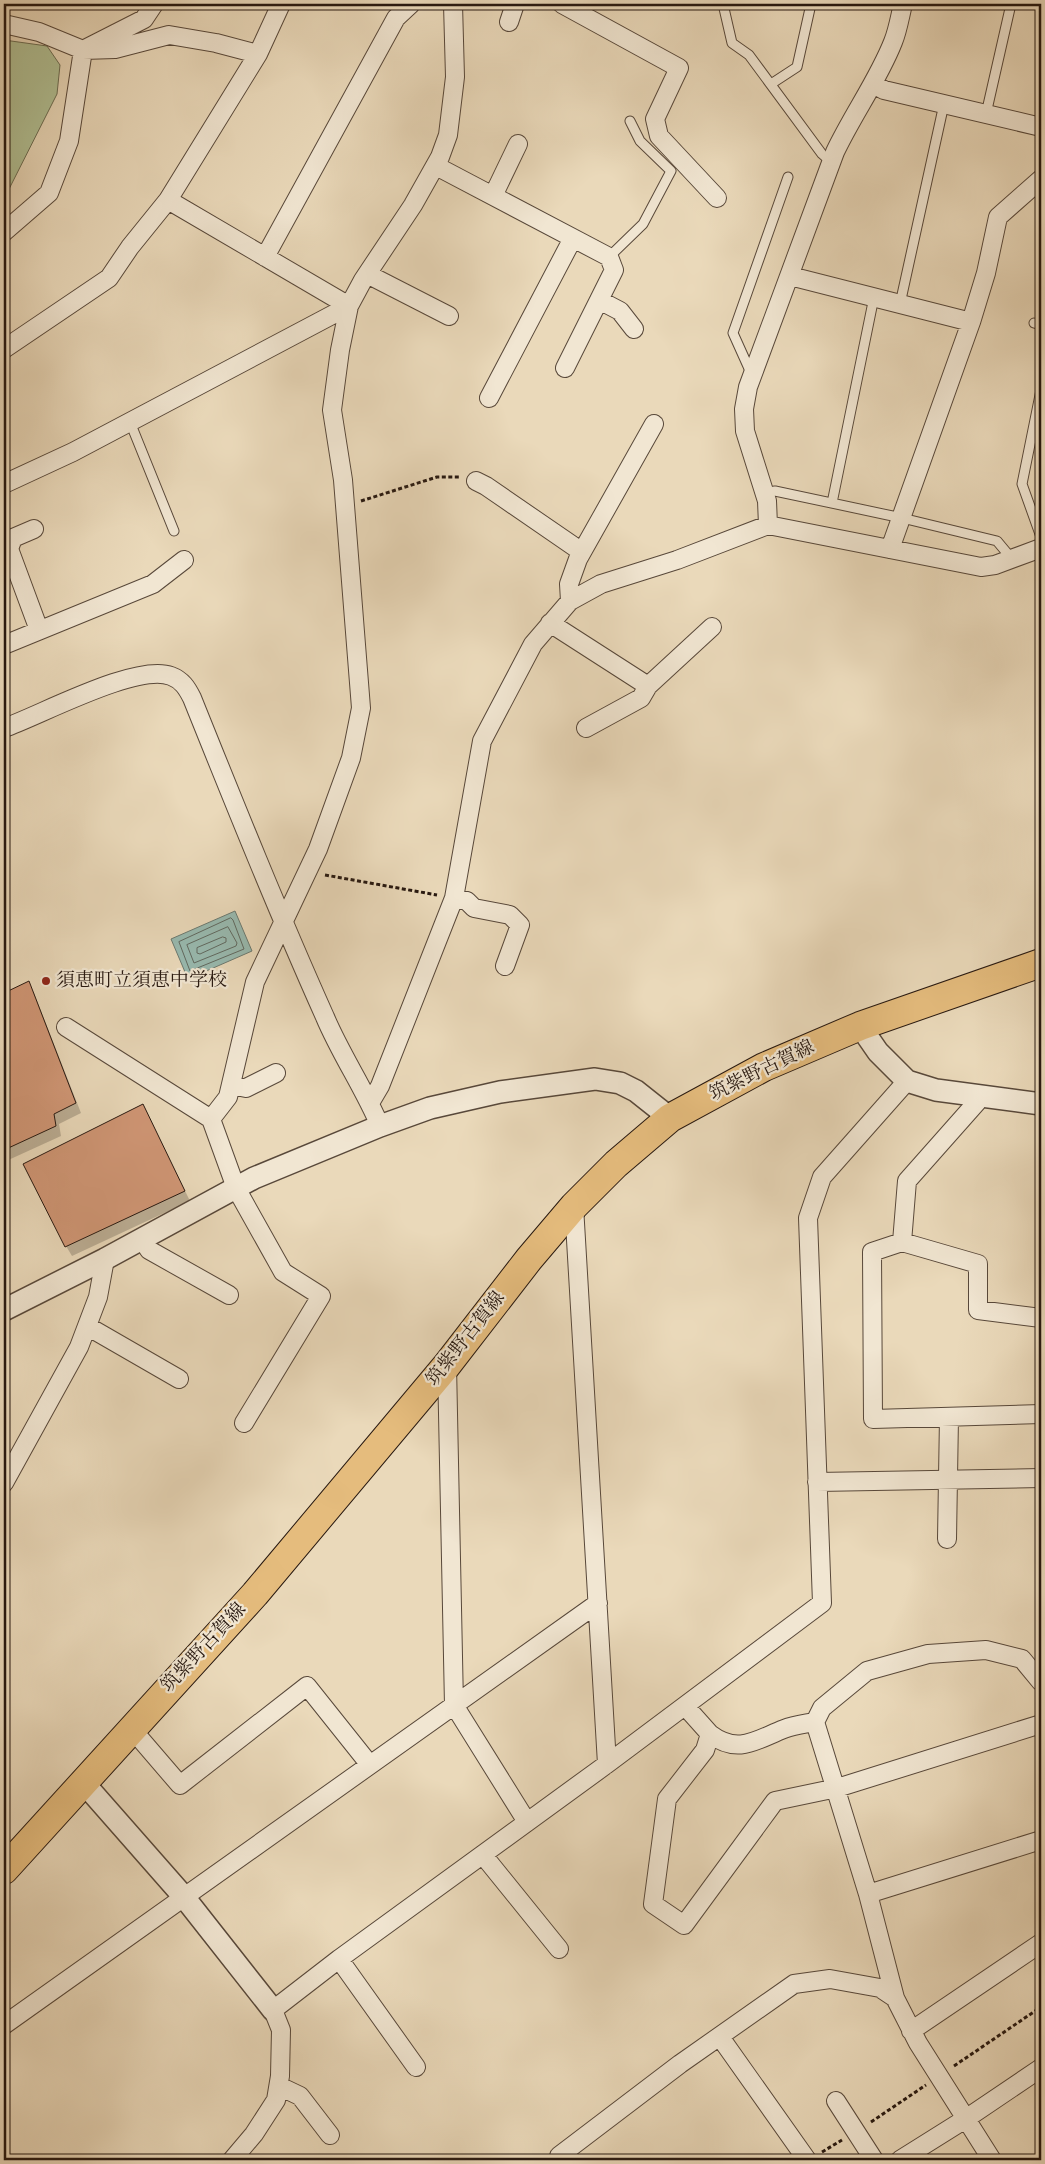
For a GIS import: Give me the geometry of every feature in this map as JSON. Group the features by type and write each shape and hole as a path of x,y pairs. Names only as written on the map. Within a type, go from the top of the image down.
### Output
{"main road":[{"name":"筑紫野古賀線","path":"4,1870 131,1728 255,1594 447,1366 529,1259 574,1206 616,1164 670,1118 764,1067 860,1026 1041,963"}],"street":[{"path":"83,50 144,19 154,4"},
{"path":"4,349 109,278 168,200 258,54 282,4"},
{"path":"265,257 396,18 411,4"},
{"path":"211,1119 228,1097 255,982 307,872 342,787 351,758 361,708 345,506 332,410 340,350 349,306 367,274 413,205 436,166 448,135 455,78 453,4"},
{"path":"509,22 515,4"},
{"path":"562,4 680,68 655,119 659,136 717,198"},
{"path":"768,525 766,501 745,431 744,409 752,376 831,162 847,126 873,84 894,40 903,4"},
{"path":"4,24 39,32 83,50 115,49 169,36 216,42 258,54"},
{"path":"4,232 49,193 69,141 83,50"},
{"path":"873,84 884,90 1041,127"},
{"path":"493,196 518,144"},
{"path":"436,166 609,257 614,270 565,368"},
{"path":"890,549 971,322 986,273 998,217 1041,179"},
{"path":"168,200 349,306"},
{"path":"489,398 572,238"},
{"path":"367,274 449,316"},
{"path":"790,276 971,322"},
{"path":"599,300 620,311 634,329"},
{"path":"4,484 73,452 349,306"},
{"path":"570,600 568,584 582,552 654,424"},
{"path":"476,482 486,486 582,552"},
{"path":"370,1103 380,1086 454,898 482,741 532,644 570,600 601,584 677,560 768,525 981,567 995,565 1041,548"},
{"path":"34,530 13,538 9,549 40,630"},
{"path":"4,645 153,584 184,560"},
{"path":"550,623 648,686"},
{"path":"586,728 641,698 648,686 712,627"},
{"path":"4,728 99,689 149,673 171,676 184,683 192,698 283,924 337,1045 370,1103 380,1126"},
{"path":"454,898 467,901 474,908 510,915 520,924 505,966"},
{"path":"66,1026 211,1119 230,1167 236,1188 283,1272 320,1296 244,1423"},
{"path":"860,1026 878,1052 907,1081 936,1090 1041,1104"},
{"path":"231,1085 246,1088 276,1073"},
{"path":"4,1310 105,1259 254,1178 380,1126 430,1108 491,1094 595,1079 620,1083 636,1091 670,1118"},
{"path":"273,2010 339,1959 607,1764 822,1603 808,1218 822,1177 907,1081"},
{"path":"902,1242 907,1181 978,1102"},
{"path":"574,1206 607,1764"},
{"path":"142,1239 148,1250 229,1295"},
{"path":"1041,1318 978,1310 978,1264 902,1242 872,1252 873,1419 1041,1414"},
{"path":"4,1483 79,1347 98,1297 105,1259"},
{"path":"87,1326 180,1379"},
{"path":"447,1366 454,1705 527,1822"},
{"path":"947,1539 949,1417"},
{"path":"817,1482 1041,1478"},
{"path":"4,2026 598,1603"},
{"path":"992,2160 911,2031 895,1998 868,1894 837,1788 815,1722 822,1708 868,1671 928,1654 986,1650 1022,1658 1041,1682"},
{"path":"131,1728 180,1785 307,1686 370,1765"},
{"path":"685,1706 710,1734 721,1742 745,1746 786,1728 815,1722"},
{"path":"710,1734 705,1750 667,1799 653,1904 684,1925 775,1801 837,1788 1041,1724"},
{"path":"83,1782 184,1897 273,2010 281,2030 279,2086 276,2100 254,2134 232,2160"},
{"path":"868,1894 1041,1840"},
{"path":"482,1855 559,1950"},
{"path":"911,2031 1041,1942"},
{"path":"339,1959 416,2067"},
{"path":"559,2156 680,2064 794,1984 830,1979 880,1988 895,1998"},
{"path":"720,2037 807,2160"},
{"path":"900,2160 1041,2068"},
{"path":"279,2086 300,2096 330,2135"},
{"path":"836,2101 874,2160"}],"lane":[{"path":"723,4 732,43 749,55 822,154 831,162"},
{"path":"771,84 797,67 811,4"},
{"path":"986,114 1011,4"},
{"path":"900,304 944,104"},
{"path":"609,257 643,224 671,171 640,141 630,121"},
{"path":"752,376 733,332 788,177"},
{"path":"832,503 874,297"},
{"path":"1041,390 1022,484 1041,537"},
{"path":"130,422 174,531"},
{"path":"764,493 775,491 902,518 997,541 1012,559"}],"path":[{"path":"345,506 437,477 459,476 476,482"},
{"path":"307,872 454,898"}],"green space":[{"path":"4,40 47,46 60,65 57,94 4,199"}],"water":[{"path":"235,911 252,951 188,979 171,939"}],"building":[{"path":"29,981 76,1103 54,1114 56,1126 4,1150 4,993"},
{"path":"143,1104 185,1191 65,1247 23,1164"}],"place":[{"name":"須恵町立須恵中学校","path":"46,981"}]}
